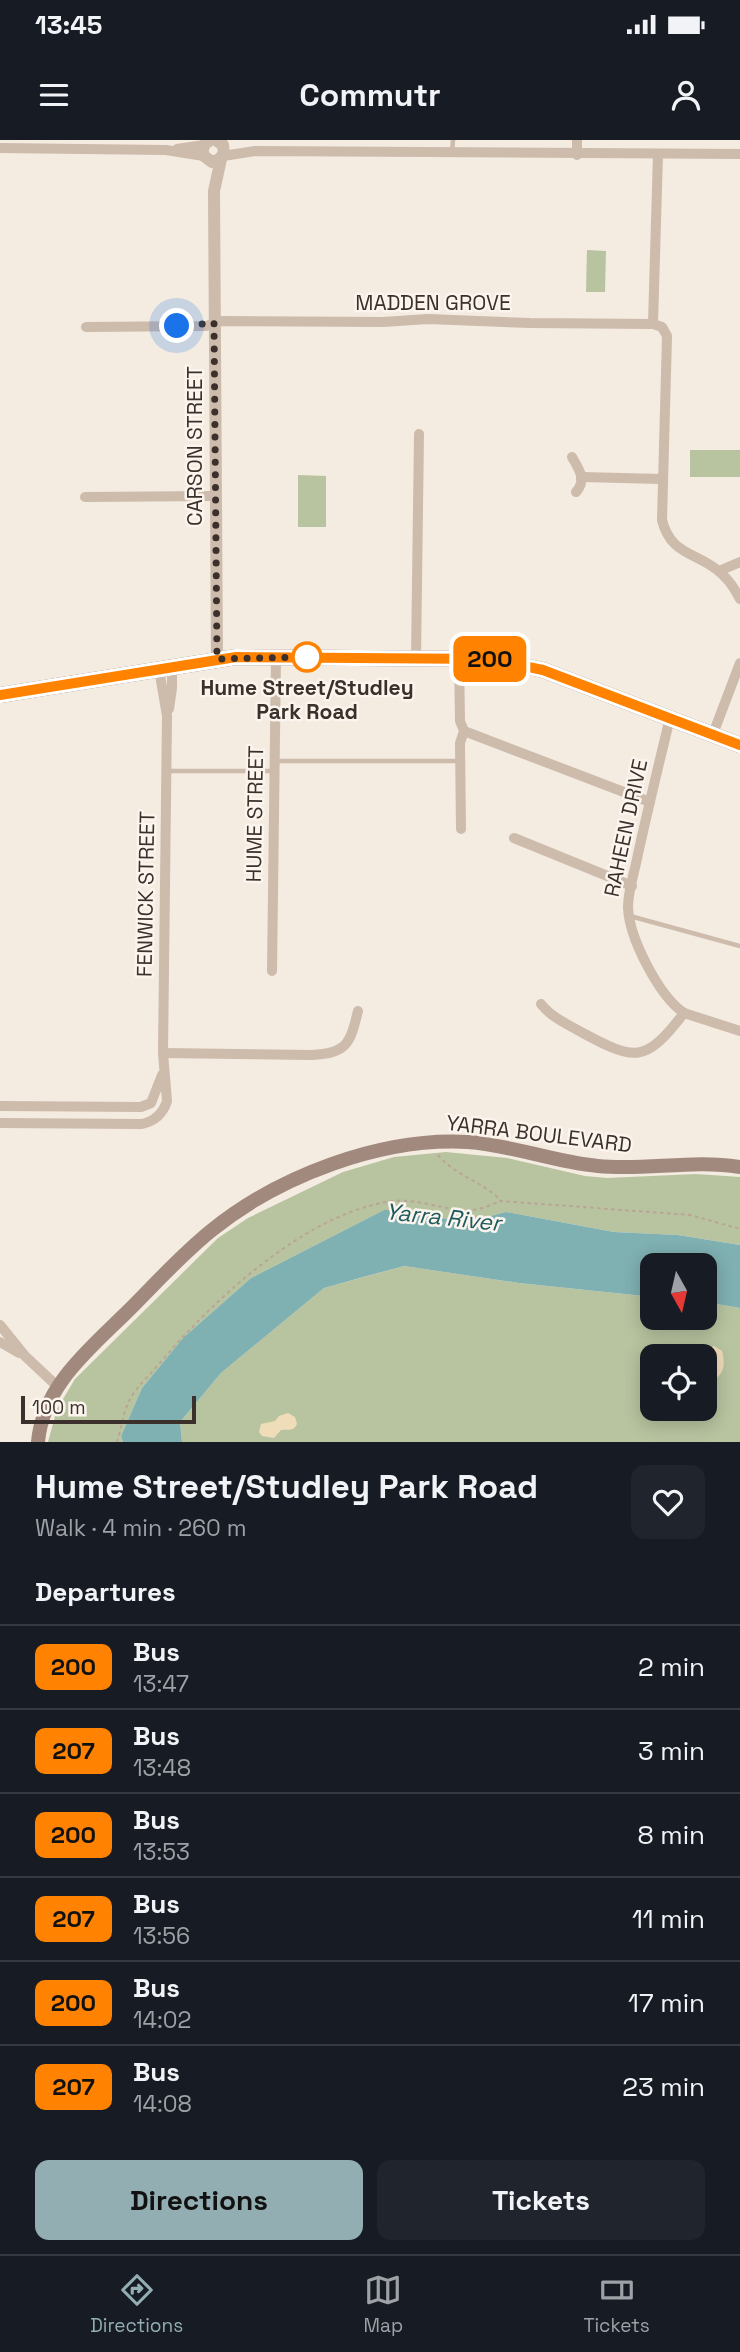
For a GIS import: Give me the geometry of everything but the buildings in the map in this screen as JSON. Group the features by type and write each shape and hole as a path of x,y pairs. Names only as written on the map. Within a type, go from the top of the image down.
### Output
{"main road":[{"path":"0,695 217,659 490,659 525,665 740,745"},
{"name":"YARRA BOULEVARD","path":"38,1442 43,1415 57,1386 181,1258 214,1228 273,1192 349,1158 401,1146 448,1142 505,1147 601,1167 703,1163 740,1167"}],"street":[{"path":"577,140 578,155"},
{"path":"0,148 166,150 214,147 255,151 740,154"},
{"name":"CARSON STREET","path":"214,147 217,659"},
{"path":"658,154 653,324 662,327 667,336 662,520 669,537 683,552 719,571 739,593"},
{"name":"MADDEN GROVE","path":"86,327 199,326 222,321 383,322 428,319 653,324"},
{"path":"416,658 419,434"},
{"path":"572,457 582,483 576,492"},
{"path":"581,478 662,479"},
{"path":"85,497 214,496"},
{"path":"719,571 740,562"},
{"name":"HUME STREET","path":"272,971 276,657"},
{"path":"459,659 460,721 464,731 460,743 461,829"},
{"path":"713,734 740,663"},
{"name":"FENWICK STREET","path":"0,1123 149,1122 160,1115 167,1101 163,1053 167,716 172,688 166,668"},
{"name":"RAHEEN DRIVE","path":"670,718 628,902 629,916 637,941 666,997 684,1013 740,1031"},
{"path":"464,731 650,802"},
{"path":"514,838 632,886"},
{"path":"541,1004 553,1016 626,1054 638,1053 657,1045 684,1013"},
{"path":"163,1053 333,1053 350,1040 358,1011"},
{"path":"0,1106 141,1107 151,1103 156,1096 164,1072"},
{"path":"0,1325 25,1356 57,1386"},
{"path":"0,1342 25,1356"}],"lane":[{"path":"452,153 453,140"},
{"path":"167,771 460,761"},
{"path":"629,916 740,946"}],"path":[{"path":"438,1154 447,1166 494,1192 501,1201"},
{"path":"117,1442 130,1399 181,1338 244,1278 292,1243 349,1212 388,1201 414,1201 473,1210 501,1201 690,1215 740,1229"}],"green space":[{"path":"587,250 606,251 605,292 586,292"},
{"path":"690,450 740,450 740,477 690,477"},
{"path":"298,475 326,476 326,527 298,527"},
{"path":"446,1152 507,1158 585,1176 607,1178 696,1174 740,1177 740,1245 678,1235 614,1232 506,1212 466,1222 384,1210 251,1278 183,1338 142,1388 121,1436 123,1442 48,1442 57,1409 75,1379 218,1238 248,1218 343,1172 394,1157"},
{"path":"404,1266 519,1283 640,1296 640,1330 718,1330 718,1304 740,1308 740,1442 182,1442 180,1422 221,1373 324,1288"}],"sand":[{"path":"717,1348 722,1351 724,1359 718,1377"},
{"path":"288,1413 295,1417 297,1424 294,1428 281,1430 274,1438 262,1436 259,1432 261,1424 275,1421 279,1416"}],"water":[{"path":"384,1210 466,1222 506,1212 614,1232 678,1235 740,1245 740,1308 718,1304 718,1253 640,1253 640,1296 519,1283 404,1266 324,1288 221,1373 180,1422 182,1442 123,1442 121,1436 142,1388 183,1338 251,1278"}],"bus line":[{"name":"200","path":"0,695 236,657 490,659 543,670 740,745"}],"place":[{"name":"Hume Street/Studley Park Road","path":"307,657"}],"route":[{"path":"177,326 206,326 214,323 217,659 307,657"}],"water label":[{"name":"Yarra River","path":"443,1217"}]}
